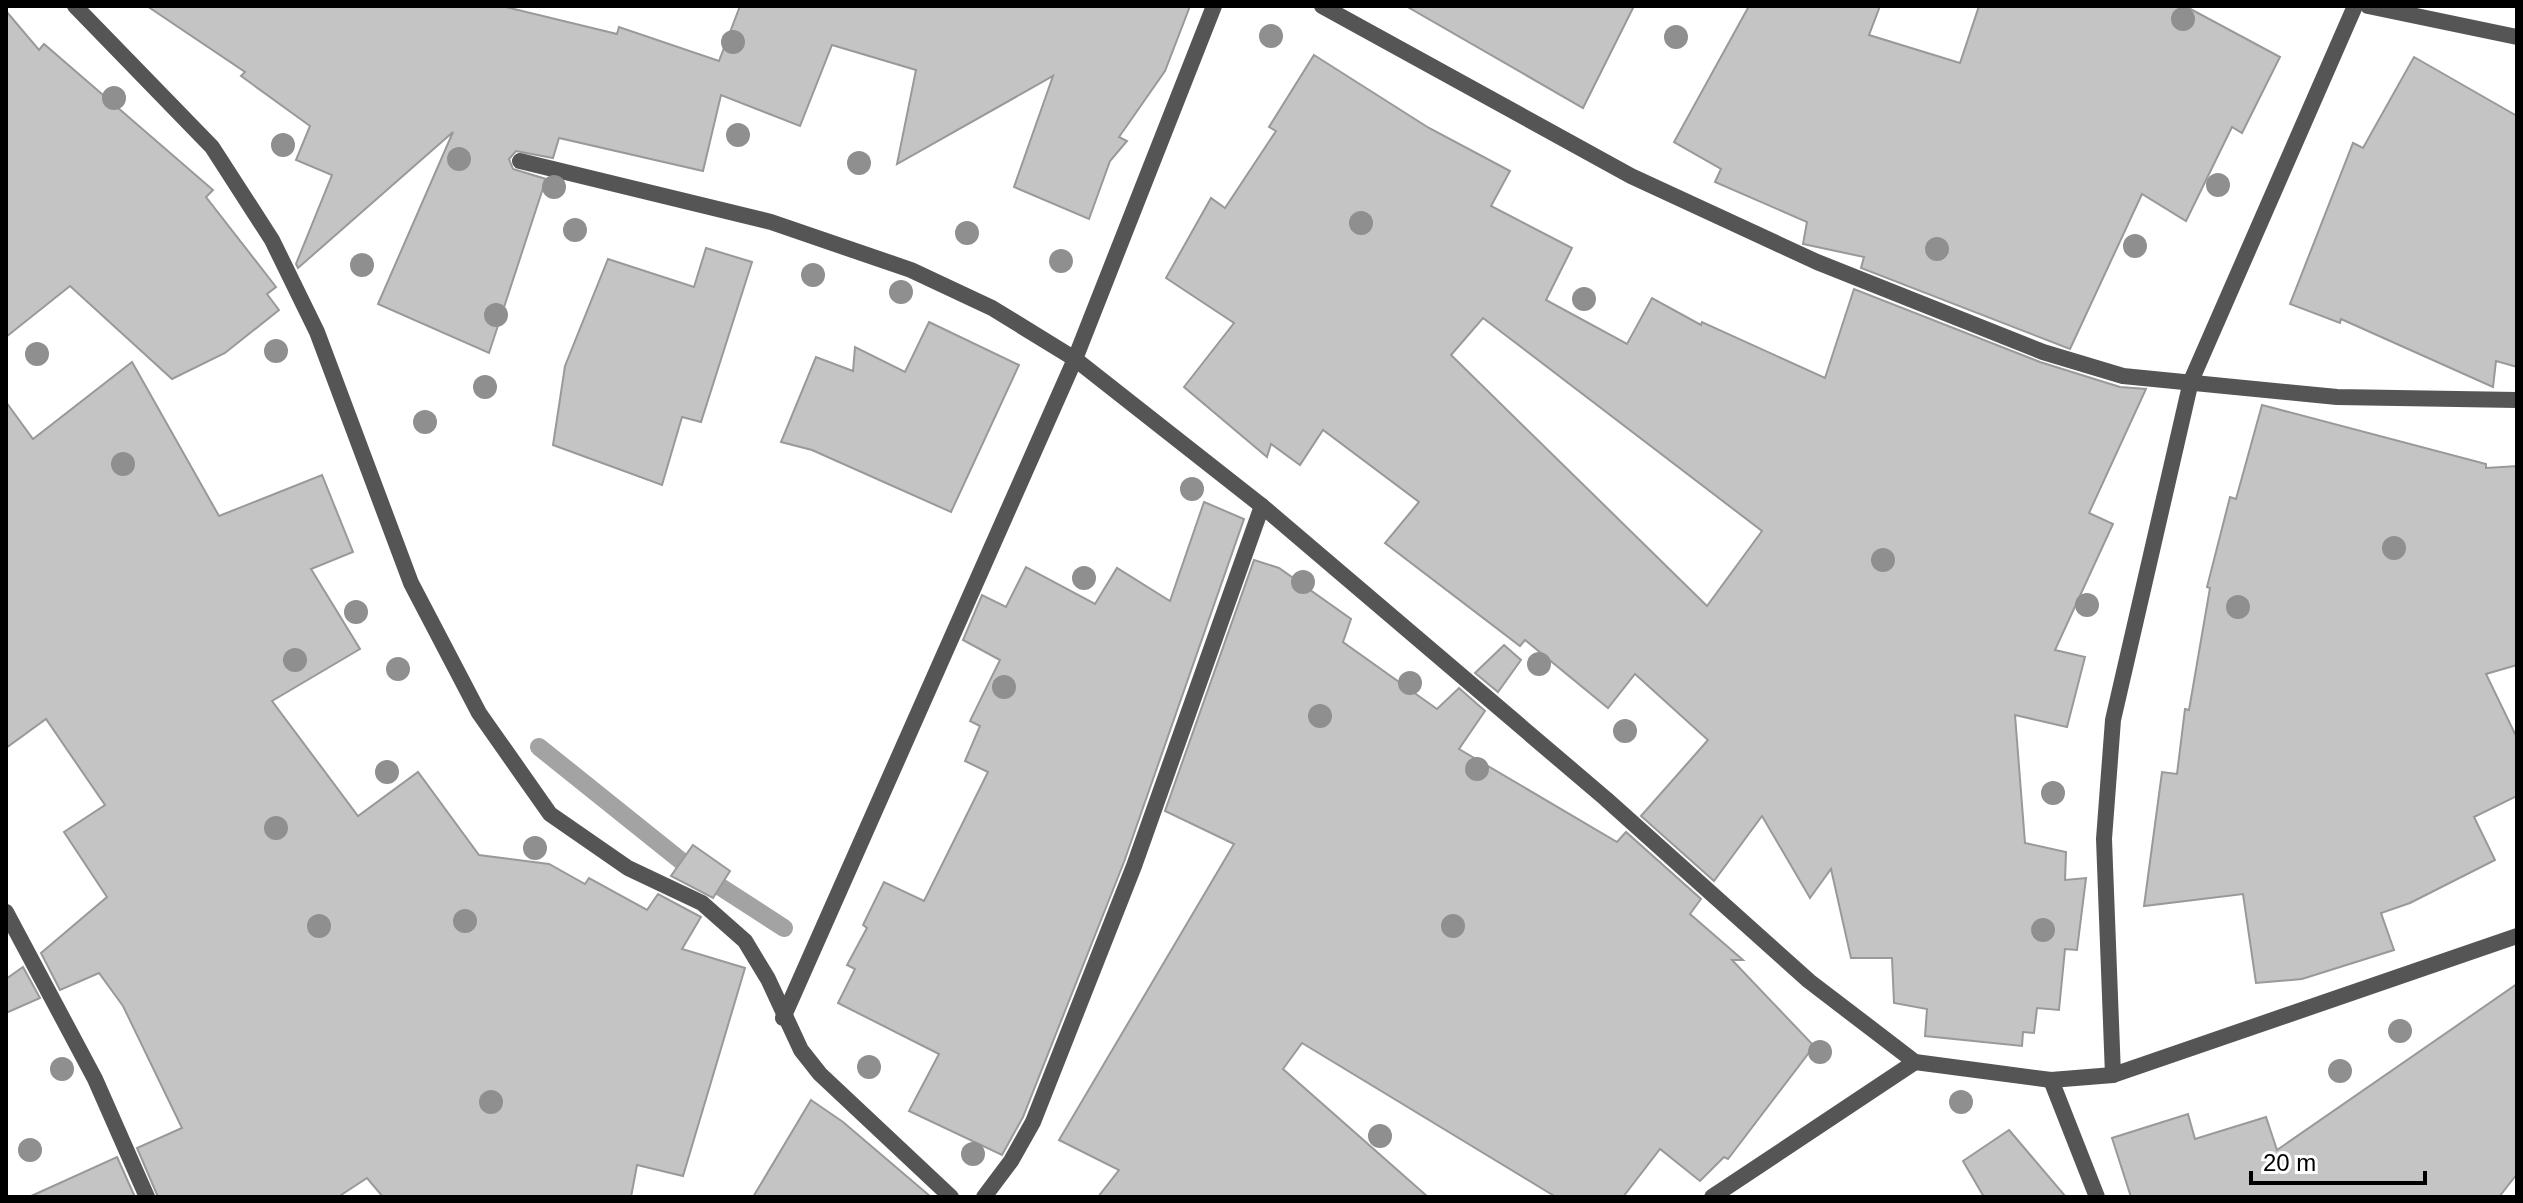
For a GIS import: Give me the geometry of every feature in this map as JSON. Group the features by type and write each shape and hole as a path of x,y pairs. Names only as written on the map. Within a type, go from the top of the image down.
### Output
{"street":[{"path":"75,6 212,147 272,240 317,332 411,583 479,713 550,814 628,868 702,903 745,941 768,979 783,1018 801,1050 820,1074 951,1197"},
{"path":"783,1018 1075,359 1214,6"},
{"path":"1322,6 1631,176 1817,262 2043,352 2123,376 2337,397 2517,400"},
{"path":"2113,1075 2104,839 2113,720 2191,381 2355,6"},
{"path":"2368,6 2517,37"},
{"path":"520,161 771,222 911,270 992,308 1075,359 1262,506 1606,799 1809,981 1915,1062 2051,1080 2113,1075 2517,936"},
{"path":"984,1197 1011,1161 1033,1122 1134,866 1262,506"},
{"path":"6,912 95,1079 147,1197"},
{"path":"1712,1197 1915,1062"},
{"path":"2051,1080 2097,1197"}],"building":[{"path":"147,6 502,6 617,34 619,27 719,61 740,6 1190,6 1165,71 1119,137 1127,141 1110,161 1089,219 1014,187 1053,76 897,164 916,70 832,45 800,126 721,95 703,171 559,138 553,158 516,151 509,159 513,169 546,179 489,353 378,304 453,132 298,268 296,264 332,175 296,160 310,126 241,76 245,72"},
{"path":"1406,6 1634,6 1583,108"},
{"path":"1749,6 1880,6 1869,35 1960,63 1979,6 2185,6 2280,57 2242,133 2232,127 2186,221 2142,194 2070,349 1861,268 1864,257 1803,244 1807,222 1715,182 1721,169 1674,142"},
{"path":"6,11 39,50 44,44 213,190 206,197 276,287 267,294 279,310 225,353 172,379 70,286 6,337"},
{"path":"1314,55 1429,128 1510,171 1491,206 1572,248 1546,300 1627,344 1652,298 1701,325 1702,322 1825,378 1854,289 2040,362 2120,387 2146,389 2089,513 2113,524 2055,650 2085,657 2067,727 2015,715 2025,843 2066,852 2065,880 2086,878 2077,950 2065,949 2059,1010 2037,1008 2034,1033 2023,1032 2022,1046 1925,1036 1927,1009 1894,1003 1892,958 1851,958 1831,869 1810,898 1762,816 1714,881 1641,816 1708,740 1635,674 1608,708 1525,640 1520,646 1385,543 1419,502 1323,430 1300,465 1271,444 1267,457 1184,387 1234,323 1166,278 1211,198 1225,208 1276,131 1269,127","holes":["1483,318 1762,531 1707,606 1451,355"]},
{"path":"2414,57 2517,116 2517,367 2496,361 2493,387 2341,319 2340,323 2290,304 2353,143 2363,148"},
{"path":"706,248 752,262 701,422 682,417 662,485 553,445 565,366 608,259 694,287"},
{"path":"929,322 1019,365 951,512 812,450 781,442 816,357 853,371 855,347 905,372"},
{"path":"132,362 219,516 322,475 353,552 311,569 360,649 272,701 358,816 418,772 479,855 549,864 585,884 589,878 647,910 658,894 701,917 682,949 745,968 683,1176 637,1165 631,1197 383,1197 367,1178 338,1197 158,1197 137,1148 182,1128 123,1006 99,973 60,990 41,953 107,897 64,832 105,805 46,719 6,748 6,402 33,439"},
{"path":"2262,405 2486,464 2486,468 2517,466 2517,665 2486,674 2517,738 2517,796 2474,817 2495,860 2410,903 2381,913 2394,950 2302,979 2256,983 2243,894 2144,906 2162,772 2177,774 2185,709 2189,710 2210,588 2207,587 2230,497 2236,499"},
{"path":"1204,502 1244,519 1124,862 1023,1117 1002,1155 909,1111 939,1054 838,1003 855,969 847,965 867,928 863,925 884,882 924,901 988,772 965,761 980,726 970,721 1000,660 963,640 982,595 1006,607 1026,567 1095,604 1117,568 1170,601"},
{"path":"1254,560 1279,568 1351,619 1343,642 1437,709 1459,688 1485,711 1459,749 1617,842 1626,832 1701,899 1690,914 1743,960 1732,960 1814,1046 1728,1159 1724,1157 1700,1181 1660,1149 1623,1197 1556,1197 1302,1043 1283,1069 1428,1197 1098,1197 1119,1170 1059,1140 1234,844 1165,811"},
{"path":"1504,645 1521,660 1498,692 1475,673"},
{"path":"693,845 730,871 713,898 671,876"},
{"path":"23,967 40,998 6,1013 6,979"},
{"path":"2517,984 2517,1174 2499,1197 2131,1197 2112,1138 2188,1114 2195,1139 2266,1117 2277,1150"},
{"path":"811,1100 843,1122 931,1197 753,1197"},
{"path":"2009,1130 2066,1197 1984,1197 1963,1161"},
{"path":"117,1157 135,1197 29,1197"}],"waterway":[{"path":"539,747 685,864 784,928"}]}
